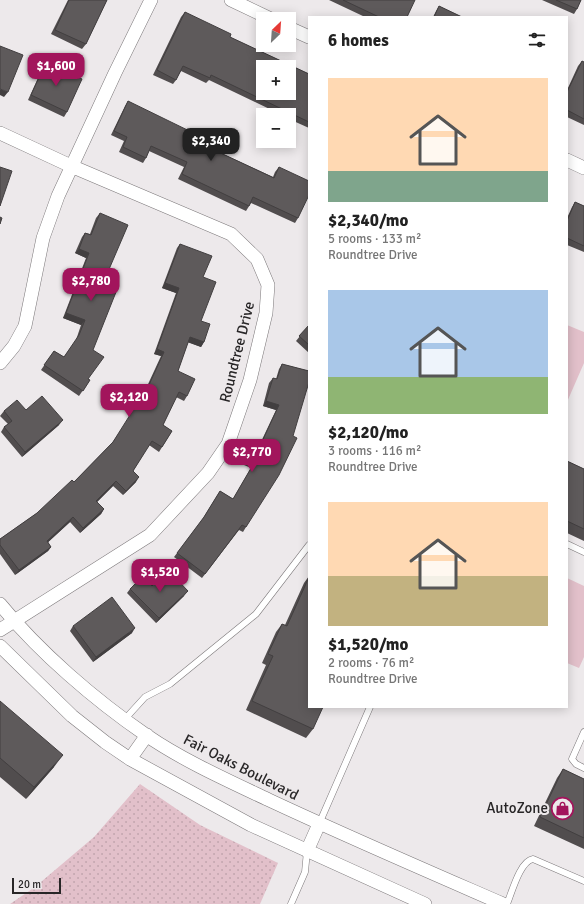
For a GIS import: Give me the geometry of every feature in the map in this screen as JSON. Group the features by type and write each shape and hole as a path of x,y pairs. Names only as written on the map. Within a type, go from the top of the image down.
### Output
{"street":[{"path":"0,364 14,346 25,326 43,238 58,196 151,0"},
{"path":"231,0 256,12"},
{"path":"296,31 308,37"},
{"name":"Roundtree Drive","path":"0,133 71,166 232,234 257,260 268,285 266,314 250,380 228,444 208,473 150,534 0,630"},
{"path":"568,160 584,168"},
{"name":"Fair Oaks Boulevard","path":"0,604 14,621 52,658 146,735 218,776 320,824 503,904"},
{"path":"0,646 72,716 105,742 130,759 251,825 425,904"},
{"path":"130,759 146,735"},
{"path":"308,851 320,824"}],"lane":[{"path":"568,544 584,552"},
{"path":"125,719 144,697 170,684 256,614 308,546"},
{"path":"320,824 370,708"},
{"path":"584,732 572,759 576,764 584,768"},
{"path":"291,904 305,872 308,851"},
{"path":"507,904 523,866 529,860 533,859 584,880"}],"shaded area":[{"path":"568,325 584,332 584,363 568,400"},
{"path":"568,578 584,586 584,657 579,668 568,663"},
{"path":"140,784 200,825 278,863 260,904 10,904 35,887 94,837"}],"building":[{"path":"69,0 107,0 86,44 55,30"},
{"path":"343,0 415,0 407,16 377,16"},
{"path":"556,0 581,0 577,9"},
{"path":"439,6 460,16 434,16"},
{"path":"185,12 231,34 230,37 256,49 256,52 262,52 279,60 256,60 256,97 211,75 210,78 183,66 176,80 157,70"},
{"path":"0,46 23,55 8,92 0,89"},
{"path":"582,61 584,62 584,119 568,111 568,90"},
{"path":"46,62 82,79 67,112 31,95"},
{"path":"296,68 308,74 308,122 296,116 296,108 280,108 263,100 296,100"},
{"path":"128,101 214,143 212,149 274,178 279,167 308,181 308,197 298,218 253,197 249,206 182,174 187,162 151,146 146,158 123,147 127,137 114,131"},
{"path":"0,167 12,171 0,206"},
{"path":"575,202 584,206 584,246 568,238 568,219"},
{"path":"100,213 128,225 104,281 118,287 93,350 104,357 88,379 90,380 83,391 44,365 54,351 64,357 79,335 85,320 66,313 89,253 79,249 85,233 91,235"},
{"path":"180,244 212,256 203,277 216,282 201,321 210,324 204,342 190,337 178,371 195,379 187,396 179,392 163,425 172,431 162,447 152,441 133,471 139,477 126,491 116,481 96,501 104,509 83,528 73,517 47,541 51,547 19,570 0,545 0,539 37,513 72,480 74,482 113,442 135,407 138,409 164,352 157,349 179,288 165,283"},
{"path":"308,326 308,344 299,336"},
{"path":"282,364 308,371 308,385 293,436 297,438 279,475 246,527 242,525 205,574 177,553 204,517 220,491 233,499 254,463 240,457 248,440 260,446 279,405 266,401 273,378 277,379"},
{"path":"42,396 63,420 25,452 4,427 12,421 4,411 17,400 26,410"},
{"path":"568,461 584,469 584,529 568,521"},
{"path":"168,570 188,591 159,618 130,589 143,576 152,586"},
{"path":"308,579 308,708 323,708 313,729 252,701 273,656 268,654 282,624 287,626"},
{"path":"112,597 135,628 96,657 73,626"},
{"path":"0,701 63,755 34,787 0,758"},
{"name":"AutoZone","path":"563,769 584,779 584,838 540,817"}],"place":[{"name":"AutoZone","path":"563,808"}]}
